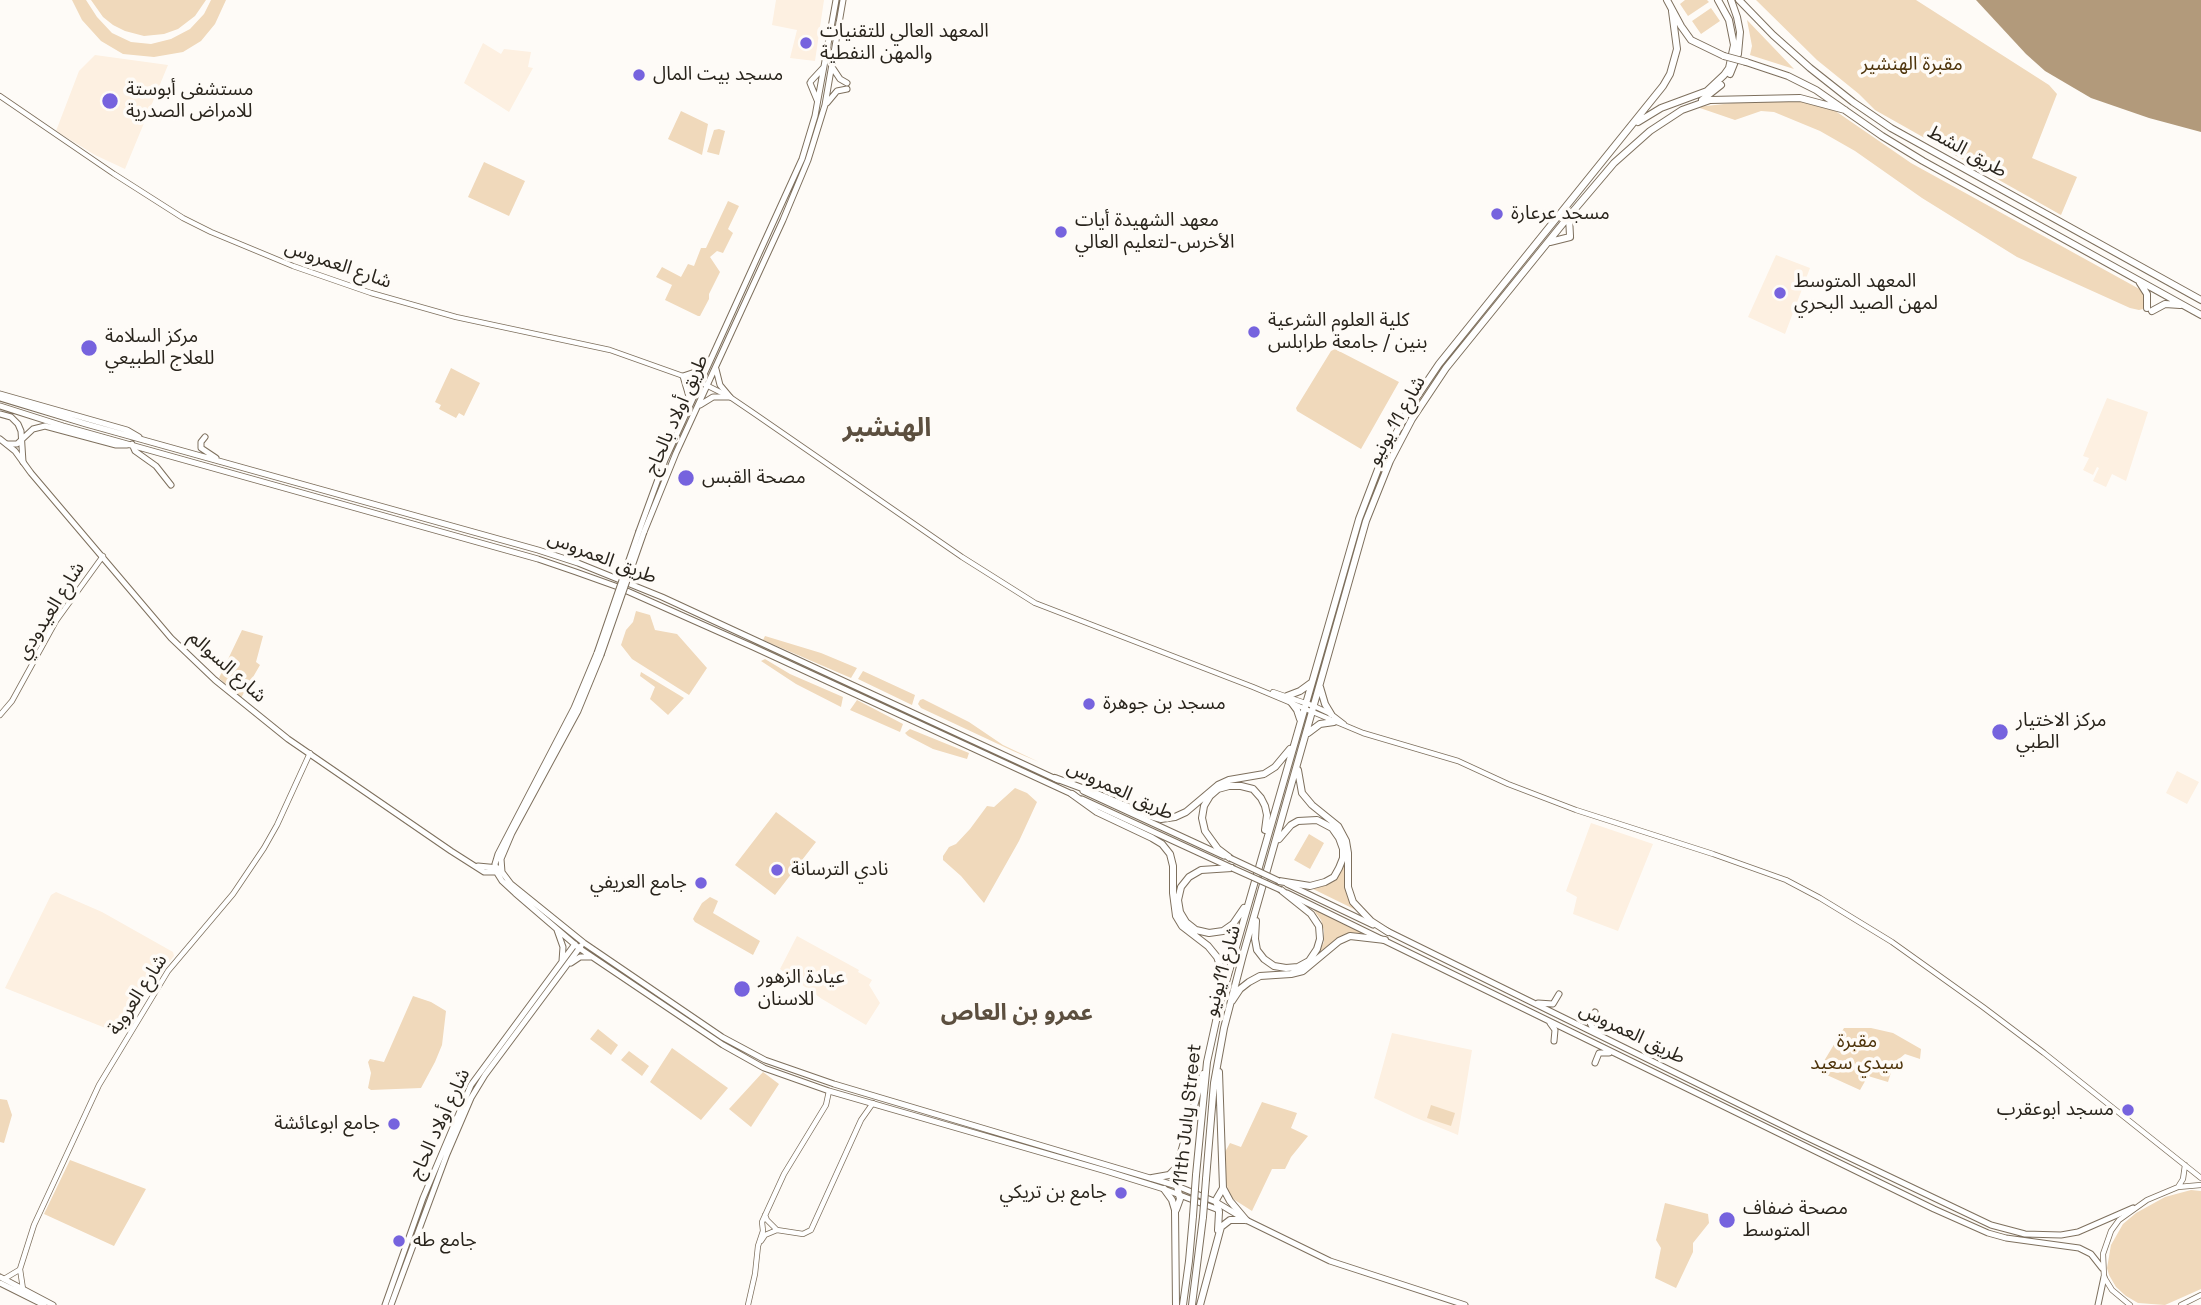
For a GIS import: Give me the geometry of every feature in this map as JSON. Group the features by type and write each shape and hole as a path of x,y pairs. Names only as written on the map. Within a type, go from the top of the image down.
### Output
{"highway":[{"path":"1667,0 1672,11"},
{"path":"1630,129 1654,111 1707,91 1729,68 1734,45 1732,29 1718,0"},
{"path":"1695,104 1721,86 1734,68 1740,32 1731,0"},
{"name":"طريق الشط","path":"1739,0 1810,68 1891,128 2201,300"},
{"name":"طريق الشط","path":"1672,11 1691,40 1724,56 1802,82 1923,161 2201,315"},
{"name":"شارع 11 يونيو","path":"1249,898 1311,683 1380,464 1410,407 1439,364 1652,102 1670,74 1676,49 1672,11"},
{"name":"شارع 11 يونيو","path":"1260,897 1367,508 1412,419 1446,368 1569,216 1632,145 1665,120 1695,104 1727,99 1800,98 1845,110"},
{"path":"1546,245 1557,239 1570,237 1569,216"},
{"path":"2136,279 2147,294 2150,310 2165,304 2182,305"},
{"path":"1472,322 1479,326"},
{"path":"1300,724 1297,710 1289,699 1311,683"},
{"path":"1320,683 1322,698 1331,714"},
{"path":"1305,738 1314,727 1334,722"},
{"path":"1055,778 1147,815 1161,819 1175,817 1186,812 1218,785 1229,780 1264,774 1275,768 1297,734"},
{"path":"1297,764 1302,793 1312,806 1338,826 1346,841 1348,887 1353,902 1371,921 1388,932"},
{"path":"1230,859 1211,840 1205,831 1202,818 1204,806 1210,796 1219,789 1241,786 1253,789 1261,798 1267,815 1264,846"},
{"path":"1072,794 1097,812 1162,844 1170,853 1174,866 1176,916 1182,926 1208,946 1216,957 1221,968 1220,1003"},
{"path":"1274,847 1291,825 1311,819 1322,821 1332,828 1343,849 1339,869 1334,877 1325,882 1310,886 1279,881"},
{"path":"1232,868 1201,870 1189,877 1181,887 1178,900 1180,912 1186,922 1196,930 1209,933 1223,931 1233,924 1249,898"},
{"path":"1257,907 1255,939 1257,950 1264,959 1273,966 1286,968 1298,967 1309,961 1320,939 1319,926 1311,914 1281,890"},
{"name":"شارع 11يونيو","path":"1206,1179 1219,1052 1229,1005 1260,897"},
{"name":"11th July Street","path":"1182,1305 1189,1261 1207,1062 1249,898"},
{"path":"1229,1005 1240,989 1249,982 1260,976 1303,971 1339,941 1350,936 1385,940"},
{"path":"1219,1052 1223,1188 1246,1220"},
{"path":"1176,1305 1175,1210 1171,1193 1177,1186 1180,1161 1207,1062"},
{"path":"1152,1178 1169,1175 1180,1161"},
{"name":"11th July Street","path":"1192,1305 1206,1179"},
{"path":"1223,1188 1216,1202 1223,1210"},
{"path":"1200,1305 1223,1210 1230,1201"},
{"path":"1217,1236 1225,1222 1234,1219 1246,1220"}],"main road":[{"name":"طريق أولاد بالحاج","path":"510,831 599,654 665,460 795,177 809,139 818,102 836,0"},
{"name":"طريق أولاد بالحاج","path":"641,532 801,180 825,105 843,0"},
{"path":"825,105 837,91 847,86 832,67"},
{"path":"818,102 810,82 823,68"},
{"path":"691,403 683,376 708,364"},
{"path":"716,367 720,385 730,397"},
{"path":"0,396 127,430 145,441"},
{"name":"طريق العمروس","path":"0,396 63,418 538,550 619,579 1388,932 1899,1182 2008,1231 2042,1236 2078,1232 2133,1208"},
{"path":"698,406 713,397 730,397"},
{"name":"طريق العمروس","path":"0,406 62,426 538,559 618,587 1281,890 1951,1217 2006,1238 2079,1248 2091,1254 2102,1268"},
{"path":"0,414 11,417 19,424 23,462"},
{"path":"7,444 14,445 33,429 45,426 116,445 131,444 135,451 156,466 171,485"},
{"path":"205,437 201,448 225,463"},
{"name":"شارع السوالم","path":"0,439 15,451 187,655 257,715 507,886"},
{"path":"482,870 498,854 510,831"},
{"path":"499,870 510,831"},
{"path":"498,854 499,870 507,886 576,947 745,1059 764,1068 829,1091 1223,1210 1330,1261 1465,1305"},
{"path":"482,870 499,870 518,890 581,941 747,1052 781,1067 1152,1178 1216,1202"},
{"path":"553,925 564,947 562,967"},
{"name":"شارع أولاد الحاج","path":"391,1305 447,1154 471,1098 581,941"},
{"path":"562,967 580,957 590,957 598,961"},
{"name":"شارع أولاد الحاج","path":"385,1305 449,1132 471,1085 562,967"},
{"path":"1529,1001 1551,1005 1559,994"},
{"path":"1527,1009 1553,1026 1554,1041"},
{"path":"1595,1012 1590,1020 1592,1027 1636,1053"},
{"path":"1595,1063 1597,1054 1604,1052 1631,1061"},
{"path":"905,1113 908,1105"},
{"path":"2098,1305 2104,1277"},
{"path":"1,1279 53,1305"},
{"path":"1,1279 44,1305"}],"street":[{"name":"شارع العمروس","path":"0,96 183,218 293,266 371,293 470,321 610,350 700,382 730,397 806,447 962,557 1035,603 1313,709"},
{"name":"شارع العيدودي","path":"0,715 12,701 57,621 103,556"},
{"path":"1313,709 1331,714 1348,726"},
{"path":"1313,709 1334,722 1458,761 1576,810 1786,880 1892,942 2045,1053 2201,1178"},
{"name":"شارع العروبة","path":"23,1289 20,1269 34,1225 104,1075 168,971 219,912 264,848 310,753"},
{"path":"748,1305 762,1222 784,1174 826,1105 829,1091"},
{"path":"758,1246 765,1235 777,1230 803,1234 811,1230 861,1120 873,1103"},
{"path":"2178,1187 2183,1179 2185,1164"},
{"path":"2130,1305 2112,1290 2104,1277 2102,1268 2111,1231 2133,1208 2178,1187 2201,1185"},
{"path":"765,1215 777,1230"},
{"path":"1,1279 20,1269"},
{"path":"2181,1305 2201,1295"}],"shaded area":[{"path":"776,0 824,0 815,61 790,58 797,30 772,25"},
{"path":"1976,0 2201,0 2201,132 2091,98 2045,71"},
{"path":"483,43 501,54 504,49 531,52 528,67 533,68 509,112 464,83"},
{"name":"مستشفى أبوستة للامراض الصدرية","path":"95,55 168,65 125,169 95,155 56,131 79,71"},
{"name":"المعهد المتوسط لمهن الصيد البحري","path":"1776,255 1810,268 1785,334 1748,317"},
{"path":"2107,398 2148,412 2126,481 2112,474 2106,487 2093,481 2099,468 2097,467 2093,475 2083,470 2089,458 2083,456"},
{"path":"2177,771 2199,782 2187,804 2166,793"},
{"path":"1591,823 1653,844 1618,931 1573,914 1577,897 1566,891"},
{"path":"56,892 102,912 173,952 174,956 120,1030 113,1031 5,988 51,895"},
{"path":"797,936 872,980 869,985 880,1003 866,1025 822,999 780,969"},
{"path":"1392,1033 1472,1050 1458,1135 1374,1098"}],"green space":[{"path":"72,0 86,0 112,33 131,42 151,44 171,39 190,29 204,14 211,0 226,0 215,24 201,41 183,52 154,57 123,54 101,41 82,20"},
{"path":"91,0 206,0 195,16 178,29 144,36 113,25 103,17"},
{"path":"1685,0 1709,2 1688,16 1680,4"},
{"name":"مقبرة الهنشير","path":"1756,0 1916,0 2049,85 2057,94 2032,158 2077,177 2061,215 1875,110 1817,60"},
{"path":"1711,8 1720,21 1701,34 1692,21"},
{"path":"1747,20 1794,69 1750,55 1752,46"},
{"path":"1799,101 1834,110 1911,163 2143,291 2143,309 2130,308 2017,257 1820,131 1774,112 1761,111 1735,120 1697,107"},
{"path":"681,111 708,124 702,155 668,139"},
{"path":"714,130 725,131 719,155 707,152"},
{"path":"484,162 525,181 509,216 468,197"},
{"path":"728,201 739,206 728,229 733,233 723,253 717,251 710,257 720,272 709,299 698,316 665,300 672,285 656,277 662,267 681,277 688,264 694,266 701,248 706,248"},
{"path":"1335,349 1399,382 1361,449 1296,408 1331,351"},
{"path":"451,368 480,383 464,416 459,413 456,418 439,409 441,405 435,402"},
{"path":"636,611 650,615 655,630 677,634 707,668 689,695 632,659 621,645"},
{"path":"242,630 263,636 256,662 260,665 241,698 219,678"},
{"path":"765,636 821,653 857,668 851,678 763,640"},
{"path":"765,659 790,674 843,697 841,707 796,684 761,661"},
{"path":"863,671 915,695 912,705 858,679"},
{"path":"641,672 684,698 668,715 650,699 655,687 640,676"},
{"path":"923,699 969,722 1003,745 1039,762 921,708 918,704"},
{"path":"857,700 903,724 900,732 850,710"},
{"path":"910,729 969,753 967,759 933,749 908,736 905,733"},
{"path":"1015,788 1027,793 1037,802 1019,841 984,903 943,860 943,856 949,847 956,844 970,829 987,806 994,807"},
{"path":"776,812 816,842 775,895 735,865"},
{"path":"1309,834 1324,843 1310,869 1294,860"},
{"path":"1345,861 1346,881 1358,911 1311,888 1324,886 1334,880"},
{"path":"710,897 718,901 713,913 760,941 753,955 695,922 693,919 702,903"},
{"path":"1313,909 1365,934 1350,933 1315,959 1324,942 1324,931 1321,920"},
{"path":"413,996 446,1011 442,1045 435,1062 421,1088 371,1090 368,1088 371,1073 368,1062 370,1059 384,1062"},
{"name":"مقبرة سيدي سعيد","path":"1844,1028 1871,1028 1893,1033 1921,1049 1920,1059 1905,1054 1894,1063 1888,1082 1868,1076 1860,1090 1818,1071"},
{"path":"598,1029 618,1045 611,1055 590,1039"},
{"path":"672,1048 728,1088 701,1120 650,1082"},
{"path":"629,1051 649,1066 642,1076 621,1060"},
{"path":"763,1072 779,1084 751,1127 729,1109"},
{"path":"0,1099 7,1100 12,1115 4,1143 0,1142"},
{"path":"1262,1102 1297,1113 1291,1128 1308,1136 1285,1169 1272,1169 1252,1211 1230,1197 1226,1182 1225,1152 1230,1143 1241,1147"},
{"path":"1431,1105 1455,1113 1451,1126 1427,1118"},
{"path":"70,1160 146,1189 114,1246 44,1214"},
{"path":"2191,1190 2201,1191 2201,1289 2165,1305 2138,1303 2116,1287 2109,1275 2107,1268 2111,1245 2123,1224 2136,1213 2165,1197"},
{"path":"1665,1203 1708,1214 1709,1223 1693,1243 1693,1252 1676,1288 1655,1278 1661,1248 1656,1240"}],"place":[{"name":"المعهد العالي للتقنيات والمهن النفطية","path":"806,43"},
{"name":"مسجد بيت المال","path":"639,75"},
{"name":"مستشفى أبوستة للامراض الصدرية","path":"110,101"},
{"name":"مسجد عرعارة","path":"1497,214"},
{"name":"معهد الشهيدة أيات الأخرس-لتعليم العالي","path":"1061,232"},
{"name":"المعهد المتوسط لمهن الصيد البحري","path":"1780,293"},
{"name":"كلية العلوم الشرعية بنين / جامعة طرابلس","path":"1254,332"},
{"name":"مركز السلامة للعلاج الطبيعي","path":"89,348"},
{"name":"مصحة القبس","path":"686,478"},
{"name":"مسجد بن جوهرة","path":"1089,704"},
{"name":"مركز الاختيار الطبي","path":"2000,732"},
{"name":"نادي الترسانة","path":"777,870"},
{"name":"جامع العريفي","path":"701,883"},
{"name":"عيادة الزهور للاسنان","path":"742,989"},
{"name":"مسجد ابوعقرب","path":"2128,1110"},
{"name":"جامع ابوعائشة","path":"394,1124"},
{"name":"جامع بن تريكي","path":"1121,1193"},
{"name":"مصحة ضفاف المتوسط","path":"1727,1220"},
{"name":"جامع طه","path":"399,1241"}],"district":[{"name":"الهنشير","path":"887,429"},
{"name":"عمرو بن العاص","path":"1017,1014"}]}
